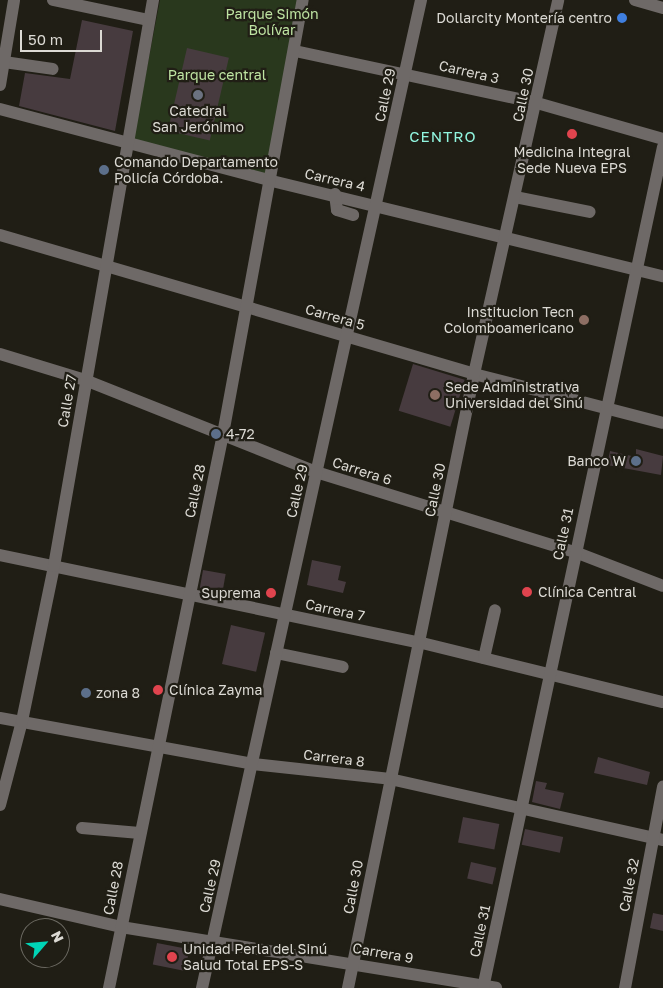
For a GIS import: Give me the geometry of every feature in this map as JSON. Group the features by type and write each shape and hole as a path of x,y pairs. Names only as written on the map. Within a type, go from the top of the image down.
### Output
{"street":[{"path":"0,85 14,0"},
{"path":"53,0 149,20"},
{"name":"Calle 27","path":"0,805 22,721 54,566 85,380 153,0"},
{"name":"Calle 28","path":"109,988 188,592 223,434 248,308 303,0"},
{"name":"Calle 29","path":"202,988 421,0"},
{"name":"Calle 30","path":"348,988 474,374 537,103 558,0"},
{"path":"635,0 663,8"},
{"name":"Carrera 3","path":"295,51 537,103 663,139"},
{"path":"4,62 53,69"},
{"name":"Carrera 4","path":"0,109 272,181 335,194 504,239 663,276"},
{"name":"Calle 31","path":"488,987 549,674 663,146"},
{"path":"335,194 337,210 353,215"},
{"path":"515,197 590,212"},
{"name":"Carrera 5","path":"0,235 106,268 474,374 663,423"},
{"name":"Carrera 6","path":"0,354 85,380 316,472 445,514 575,552 663,586"},
{"name":"Carrera 7","path":"0,555 188,592 418,642 663,702"},
{"path":"484,658 495,610"},
{"path":"276,653 343,667"},
{"name":"Carrera 8","path":"0,718 253,764 390,779 522,806 658,839"},
{"name":"Calle 32","path":"625,988 658,839 663,787"},
{"path":"82,828 140,833"},
{"name":"Carrera 9","path":"0,899 121,926 212,942 354,962 488,987"}],"green space":[{"name":"Parque central","path":"160,0 301,0 269,175 133,141"}],"building":[{"path":"82,20 133,31 115,131 19,106 25,73 70,79"},
{"name":"Catedral San Jerónimo","path":"187,48 229,58 210,140 168,131"},
{"name":"Sede Administrativa Universidad del Sinú","path":"413,364 465,380 450,427 399,411"},
{"name":"Banco W","path":"636,449 663,456 661,475 607,465 610,451 636,457"},
{"path":"312,560 341,566 338,580 346,582 343,593 307,585"},
{"path":"203,570 226,574 223,592 200,588"},
{"path":"231,625 265,633 256,672 222,664"},
{"path":"598,757 650,772 647,785 594,773"},
{"path":"536,781 547,783 545,789 564,793 560,809 532,802"},
{"path":"463,817 499,824 494,850 458,843"},
{"path":"525,829 563,837 560,853 522,845"},
{"path":"471,862 496,868 493,884 467,879"},
{"path":"653,913 663,915 663,931 650,928"},
{"path":"157,943 189,949 185,971 153,965"}],"place":[{"name":"Dollarcity Montería centro","path":"622,18"},
{"name":"Catedral San Jerónimo","path":"198,95"},
{"name":"Medicina Integral Sede Nueva EPS","path":"572,134"},
{"name":"Comando Departamento Policía Córdoba.","path":"104,170"},
{"name":"Institucion Tecn Colomboamericano","path":"584,320"},
{"name":"Sede Administrativa Universidad del Sinú","path":"435,395"},
{"name":"4-72","path":"216,434"},
{"name":"Banco W","path":"636,461"},
{"name":"Clínica Central","path":"527,592"},
{"name":"Suprema","path":"271,593"},
{"name":"Clínica Zayma","path":"158,690"},
{"name":"zona 8","path":"86,693"},
{"name":"Unidad Perla del Sinú Salud Total EPS-S","path":"172,957"}],"district":[{"name":"CENTRO","path":"443,137"}],"park label":[{"name":"Parque Simón Bolívar","path":"272,22"}]}
